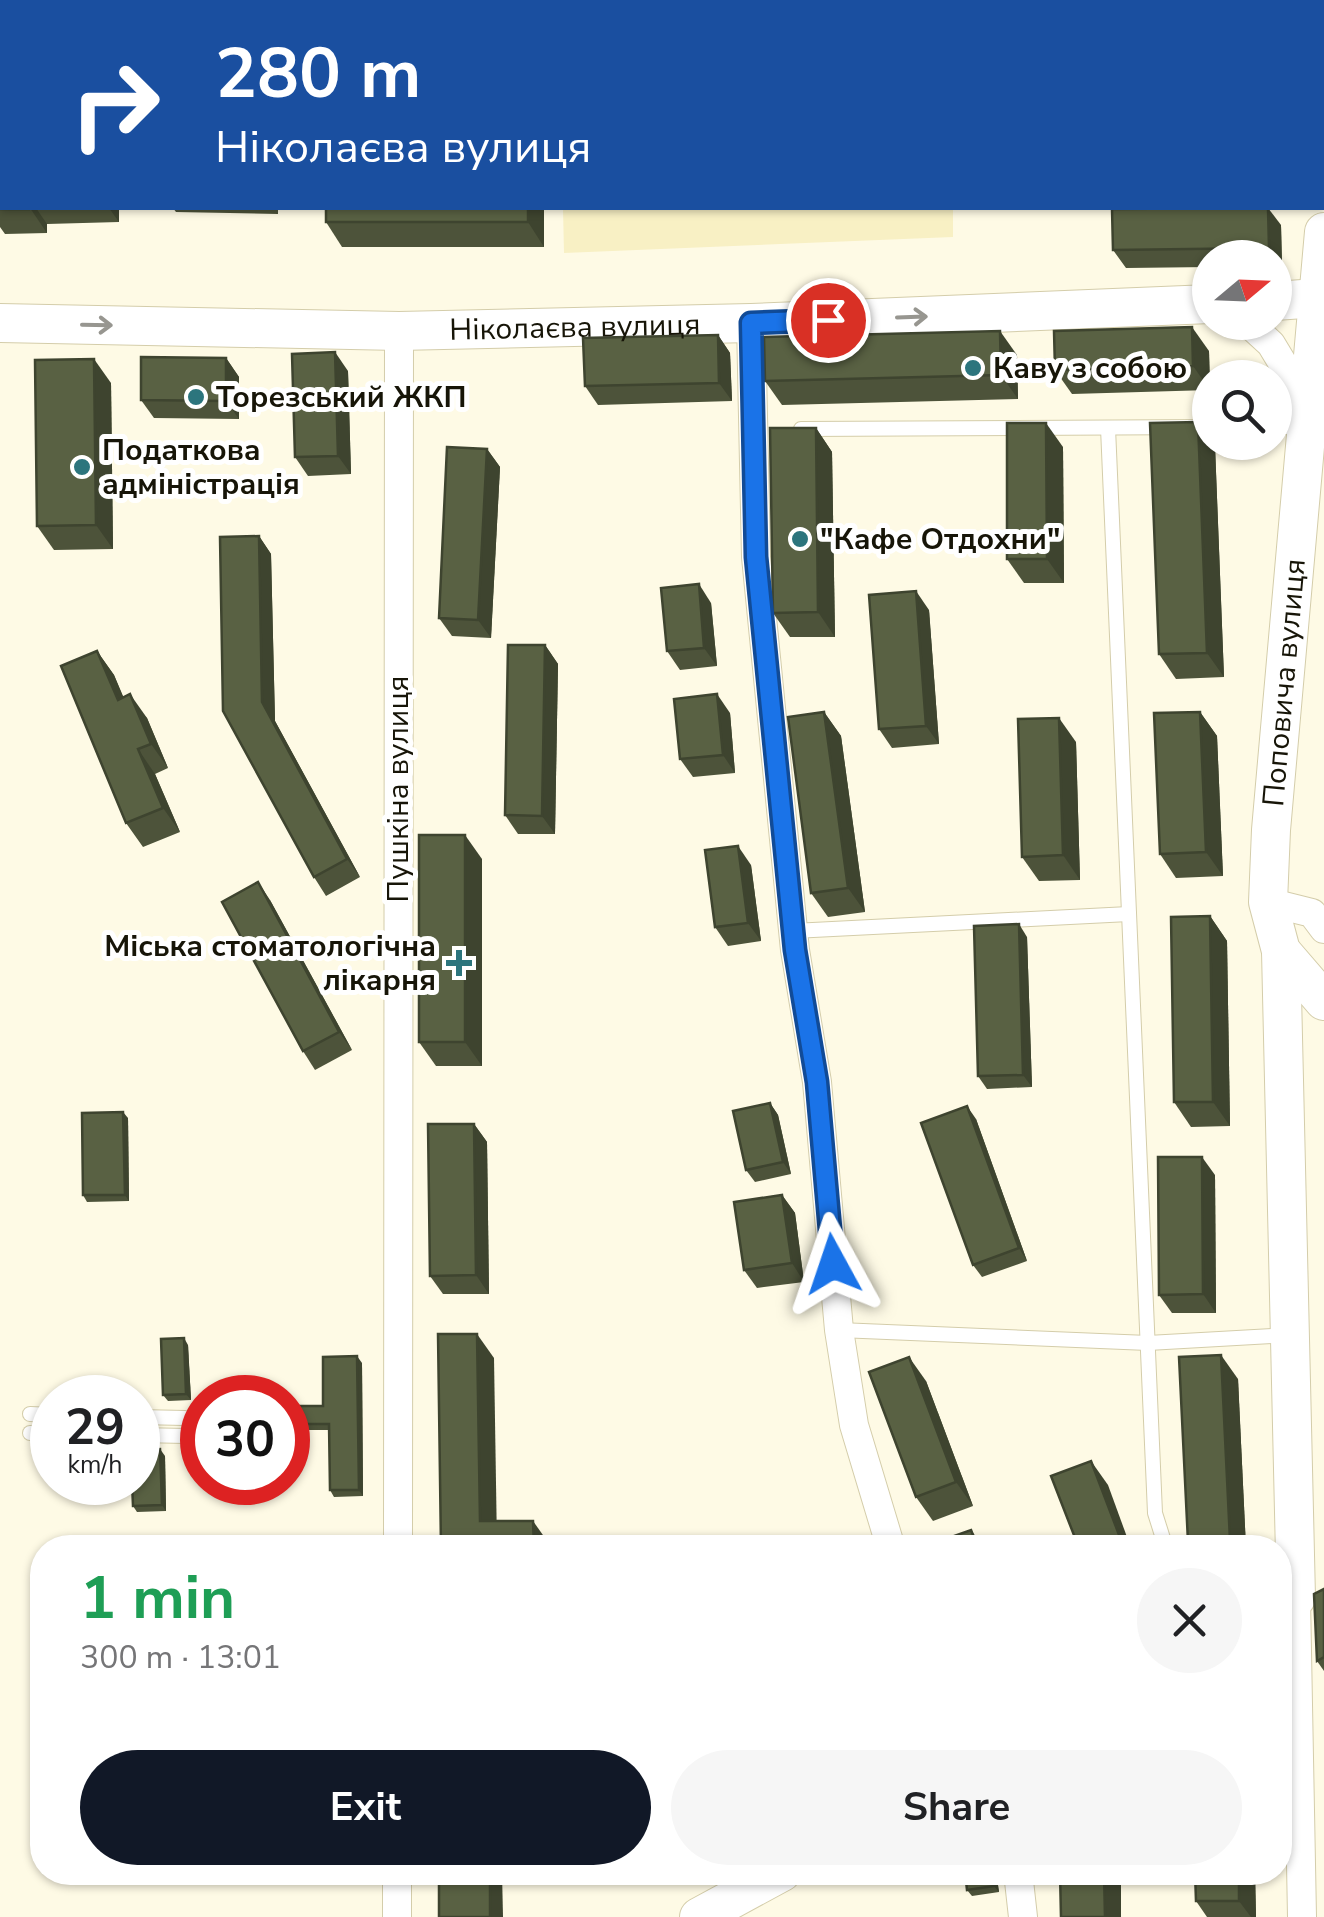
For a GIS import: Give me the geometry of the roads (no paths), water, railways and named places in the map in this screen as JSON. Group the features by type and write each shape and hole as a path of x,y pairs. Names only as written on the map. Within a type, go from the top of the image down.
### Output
{"street":[{"name":"Поповича вулиця","path":"1281,951 1268,902 1271,830 1297,420 1320,298 1324,232"},
{"path":"1292,300 1320,298"},
{"name":"Ніколаєва вулиця","path":"0,324 398,331 751,323 1192,305"},
{"path":"751,323 763,430 756,557 793,931 817,1082 839,1330 854,1425 887,1535"},
{"name":"Пушкіна вулиця","path":"398,331 398,1535"},
{"path":"1267,340 1297,420"},
{"path":"1268,902 1312,913 1324,929"},
{"path":"1281,951 1324,1001"},
{"path":"1281,951 1300,1595 1302,1917"},
{"path":"398,1885 398,1917"},
{"path":"699,1917 758,1885"},
{"path":"1020,1885 1024,1917"}],"lane":[{"path":"793,430 1192,427"},
{"path":"1108,428 1156,1513 1162,1535"},
{"path":"793,931 1129,914"},
{"path":"839,1330 1148,1342 1290,1334"}],"place":[{"name":"Каву з собою","path":"973,368"},
{"name":"Торезський ЖКП","path":"196,397"},
{"name":"Податкова адміністрація","path":"82,467"},
{"name":"\"Кафе Отдохни\"","path":"800,539"},
{"name":"Міська стоматологічна лікарня","path":"459,963"}]}
